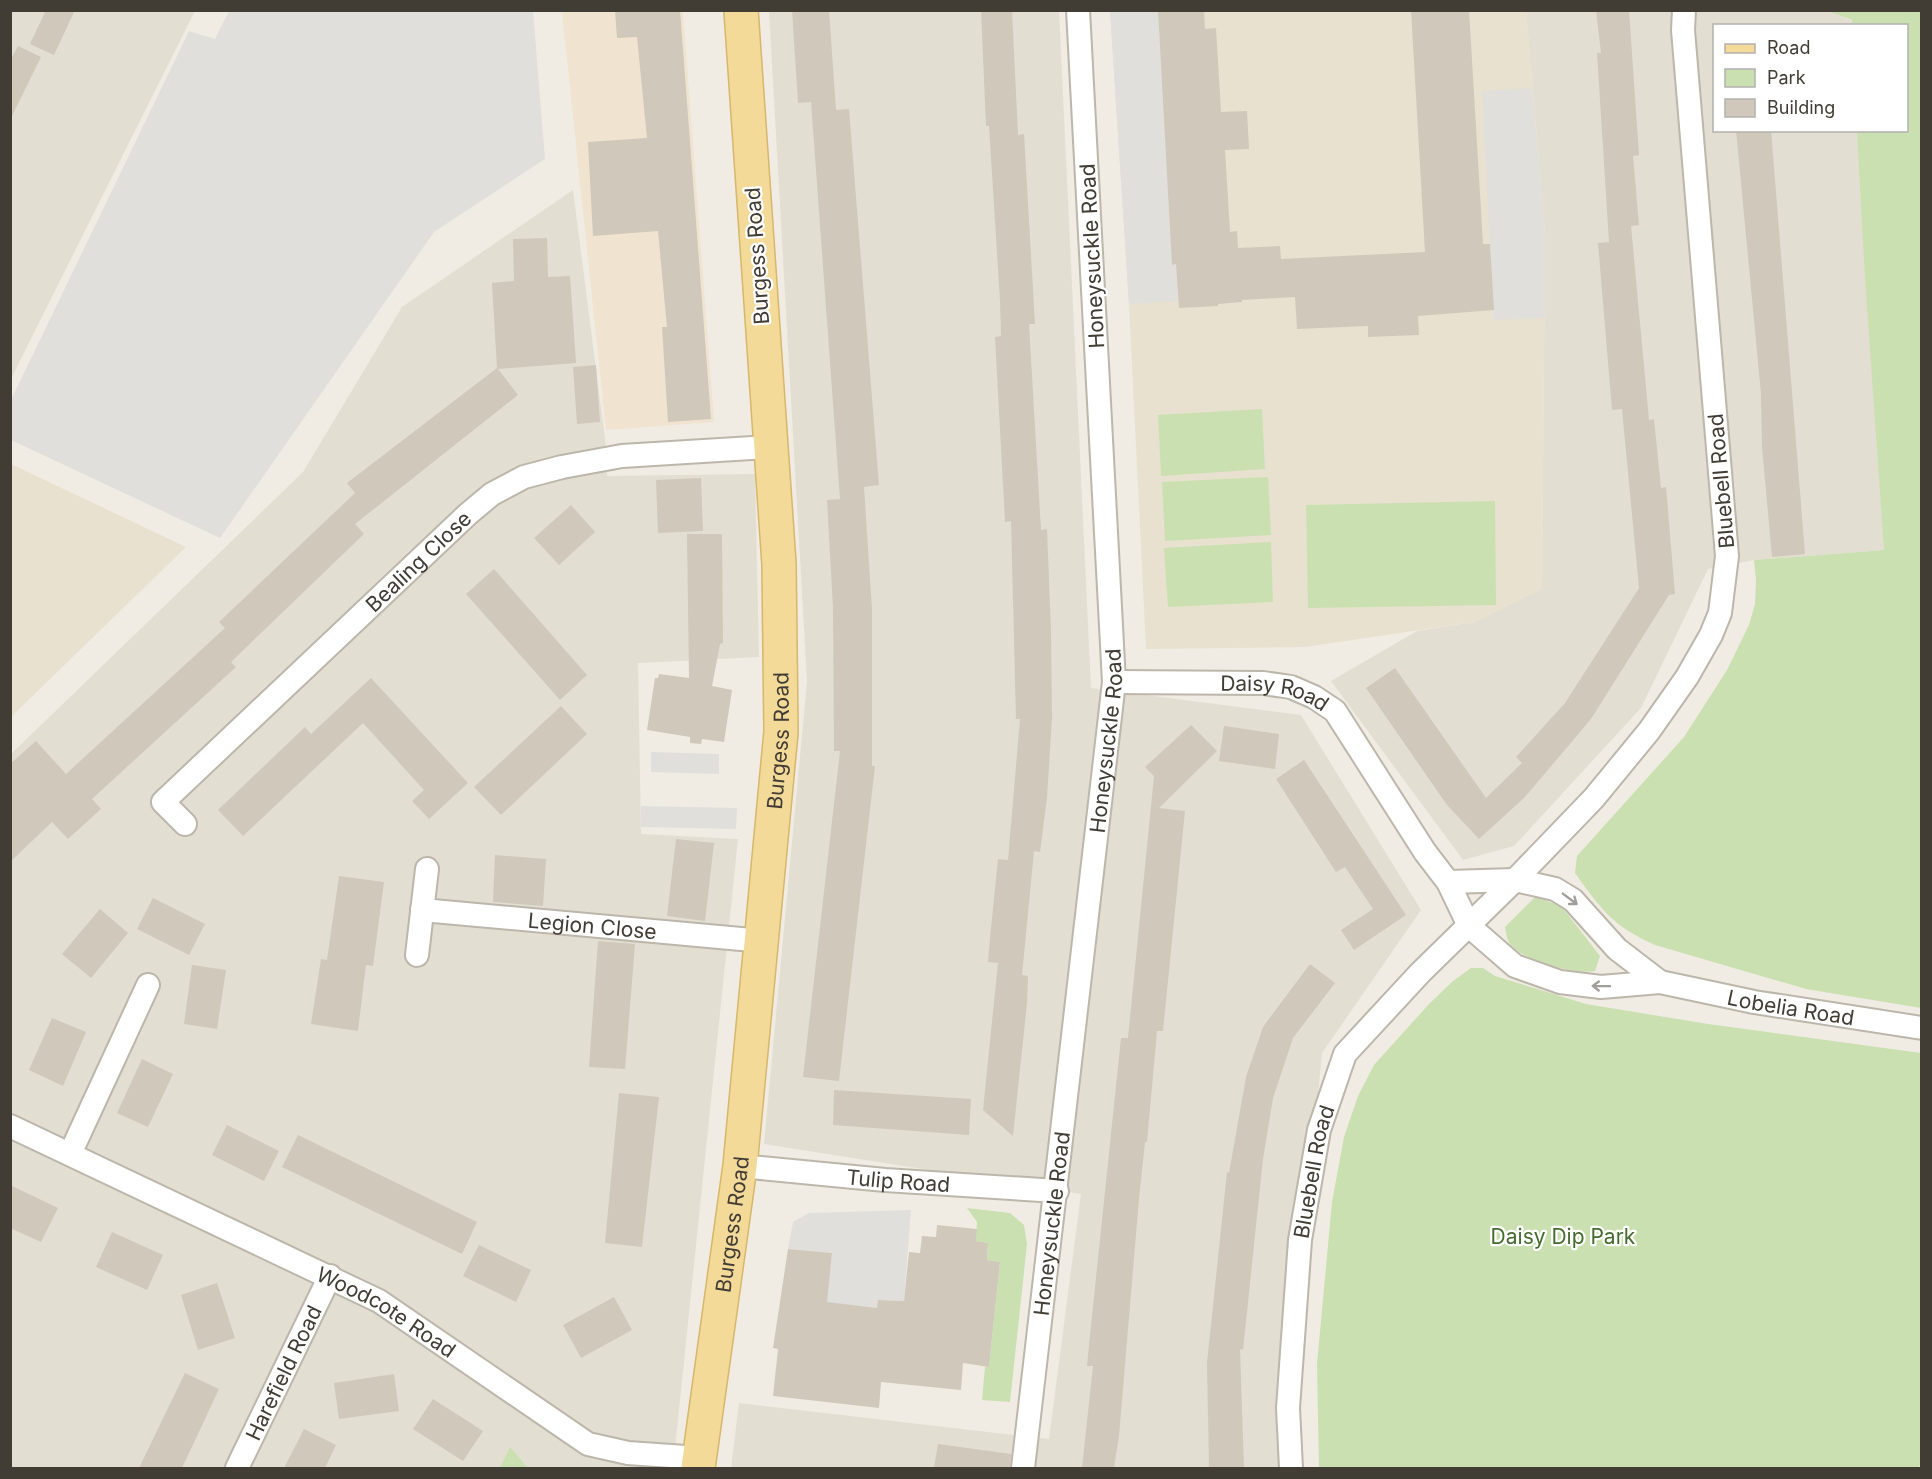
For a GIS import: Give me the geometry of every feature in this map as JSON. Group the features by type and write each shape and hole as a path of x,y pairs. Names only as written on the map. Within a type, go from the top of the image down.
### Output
{"main road":[{"name":"Burgess Road","path":"699,1463 740,1166 780,761 782,675 779,564 769,447 741,10"}],"street":[{"name":"Honeysuckle Road","path":"1023,1468 1057,1191 1114,682 1078,10"},
{"name":"Bluebell Road","path":"1291,1468 1288,1408 1300,1240 1312,1162 1334,1081 1345,1054 1359,1036 1594,798 1649,731 1687,677 1711,635 1722,604 1727,556 1684,42 1684,10"},
{"name":"Bealing Close","path":"185,824 163,802 468,514 492,494 524,477 622,456 769,447"},
{"name":"Daisy Road","path":"1114,682 1263,683 1291,687 1314,697 1335,711 1425,852 1448,882 1469,926"},
{"path":"417,955 428,869"},
{"path":"1448,882 1515,880"},
{"name":"Lobelia Road","path":"1515,880 1555,889 1573,900 1617,950 1660,982"},
{"name":"Legion Close","path":"422,910 763,941"},
{"name":"Lobelia Road","path":"1469,926 1515,966 1560,982 1601,987 1660,982 1755,1002 1922,1028"},
{"path":"70,1154 148,984"},
{"name":"Woodcote Road","path":"10,1126 379,1301 588,1444 699,1463"},
{"name":"Tulip Road","path":"740,1166 885,1180 1057,1191"},
{"name":"Harefield Road","path":"237,1468 330,1276"}],"shaded area":[{"path":"1828,10 1852,21 1852,24 1713,24 1713,132 1859,132 1884,550 1754,560 1708,569 1641,708 1514,846 1463,860 1331,681 1417,631 1474,622 1542,588 1545,234 1526,11"},
{"path":"10,11 195,11 11,379 10,379"},
{"path":"229,11 533,11 545,159 434,232 220,538 11,440 10,402 189,31 215,39"},
{"path":"562,11 683,11 714,422 606,430"},
{"path":"769,11 1059,11 1091,688 1301,715 1421,910 1322,1053 1283,1468 731,1468 739,1403 1049,1439 1081,1194 764,1144 807,681"},
{"path":"1110,11 1526,11 1545,234 1542,588 1474,622 1305,647 1146,649 1129,304"},
{"path":"1110,11 1158,11 1173,264 1176,264 1178,301 1129,304"},
{"path":"1532,88 1545,234 1545,318 1494,320 1482,91"},
{"path":"573,190 606,447 607,476 755,474 759,657 638,663 641,834 738,839 673,1468 11,1468 11,754 303,472 402,307"},
{"path":"11,464 186,547 11,717"},
{"path":"651,752 719,754 719,774 651,772"},
{"path":"641,806 737,808 736,829 641,827"},
{"path":"911,1210 904,1301 879,1300 877,1308 820,1302 830,1271 832,1253 788,1249 793,1222 809,1213"}],"green space":[{"path":"1828,11 1921,11 1921,1008 1806,989 1655,945 1617,923 1575,873 1577,856 1684,737 1727,670 1749,625 1755,604 1754,560 1884,550 1857,132 1908,132 1908,24 1852,24 1852,20"},
{"path":"1262,409 1265,469 1161,476 1158,415"},
{"path":"1268,477 1271,535 1165,541 1162,482"},
{"path":"1495,501 1496,605 1308,608 1306,505"},
{"path":"1271,542 1273,602 1168,607 1164,548"},
{"path":"1536,896 1562,907 1600,956 1595,971 1575,971 1550,966 1518,951 1510,943 1505,927"},
{"name":"Daisy Dip Park","path":"1471,968 1483,968 1495,976 1586,1004 1708,1024 1921,1053 1922,1462 1918,1468 1319,1468 1317,1364 1332,1202 1344,1137 1358,1096 1374,1065 1429,1004 1453,981"},
{"path":"967,1208 1010,1213 1024,1225 1027,1244 1010,1402 982,1400 985,1367 989,1367 1000,1262 987,1260 988,1243 976,1241 977,1222"},
{"path":"510,1447 528,1468 500,1468"}],"building":[{"path":"46,10 75,10 54,55 30,44"},
{"path":"615,10 680,10 711,419 668,422 662,327 667,327 658,231 593,236 588,142 647,138 637,37 617,38"},
{"path":"792,10 829,10 836,110 849,109 879,485 864,487 872,609 872,766 875,766 839,1081 803,1077 840,751 834,751 833,608 827,500 840,499 811,102 798,103"},
{"path":"981,10 1012,10 1018,135 1024,134 1035,324 1029,324 1041,530 1047,529 1051,631 1052,718 1047,798 1040,852 1034,851 1022,975 1028,976 1027,1003 1013,1136 983,1110 998,963 988,962 990,938 998,859 1008,860 1020,719 1016,719 1011,521 1005,522 995,337 1001,336 1000,301 989,126 986,126"},
{"path":"1158,10 1204,10 1205,29 1216,28 1221,112 1247,111 1249,149 1225,150 1230,232 1237,231 1238,248 1280,246 1281,259 1425,252 1411,10 1469,10 1483,244 1490,244 1494,310 1418,316 1419,335 1368,337 1368,326 1297,329 1295,297 1242,300 1242,302 1218,304 1218,306 1179,308 1176,264 1172,265"},
{"path":"1596,10 1629,10 1639,155 1633,156 1639,225 1631,226 1649,420 1654,419 1661,488 1666,487 1675,594 1669,595 1591,719 1525,797 1479,839 1447,805 1366,688 1395,668 1486,798 1522,763 1516,757 1565,703 1639,588 1622,409 1612,410 1598,243 1609,242 1597,53 1601,53"},
{"path":"18,46 41,57 10,120 10,61"},
{"path":"1736,132 1771,132 1805,554 1772,557 1762,447 1761,394"},
{"path":"547,238 548,277 570,276 576,363 498,369 518,395 355,524 364,534 231,662 236,667 92,799 101,809 68,839 52,822 10,862 10,764 36,741 66,774 225,628 219,622 355,493 347,483 497,368 492,283 514,281 513,239"},
{"path":"596,365 600,422 577,424 573,367"},
{"path":"701,478 703,531 658,533 656,480"},
{"path":"571,505 595,532 559,565 534,538"},
{"path":"687,534 722,534 723,643 720,644 712,686 732,690 724,742 702,739 701,744 690,743 690,737 647,730 655,678 658,678 659,674 689,678"},
{"path":"494,569 587,675 560,700 466,594"},
{"path":"371,678 468,783 429,819 412,801 424,790 363,723 243,836 218,810 305,727 311,734"},
{"path":"561,706 587,734 501,815 474,787"},
{"path":"1191,725 1217,751 1159,808 1185,811 1163,1031 1157,1031 1147,1142 1145,1142 1119,1436 1114,1468 1082,1468 1093,1366 1087,1366 1089,1345 1121,1038 1128,1038 1154,776 1145,767"},
{"path":"1224,726 1279,734 1275,769 1219,761"},
{"path":"1304,760 1406,915 1354,950 1341,930 1373,909 1345,867 1336,872 1276,779"},
{"path":"676,839 714,843 705,921 667,916"},
{"path":"495,855 546,859 543,906 493,902"},
{"path":"339,876 384,882 373,966 366,965 358,1031 311,1024 321,959 327,960"},
{"path":"153,898 205,924 189,955 137,929"},
{"path":"100,909 128,933 91,978 62,954"},
{"path":"598,941 635,944 625,1069 589,1067"},
{"path":"1310,964 1335,983 1293,1038 1273,1098 1263,1159 1243,1350 1240,1349 1244,1468 1209,1468 1207,1363 1227,1172 1229,1173 1246,1077 1263,1027"},
{"path":"192,965 226,970 217,1029 184,1024"},
{"path":"52,1018 86,1032 63,1086 29,1070"},
{"path":"142,1059 173,1074 148,1127 117,1113"},
{"path":"834,1090 971,1099 969,1135 833,1125"},
{"path":"619,1093 659,1097 642,1247 605,1243"},
{"path":"227,1125 279,1151 264,1181 212,1155"},
{"path":"298,1135 477,1222 462,1254 282,1167"},
{"path":"10,1185 58,1208 41,1242 10,1228"},
{"path":"937,1225 977,1229 976,1241 988,1243 987,1260 1000,1262 989,1367 963,1363 961,1390 881,1382 879,1408 773,1396 778,1349 773,1348 788,1249 832,1253 827,1302 877,1308 878,1300 904,1301 909,1252 920,1253 922,1236 936,1237"},
{"path":"112,1232 163,1255 147,1290 96,1267"},
{"path":"479,1245 531,1270 516,1302 463,1276"},
{"path":"217,1283 235,1338 198,1350 181,1295"},
{"path":"614,1297 632,1330 581,1358 563,1325"},
{"path":"185,1373 219,1389 182,1468 139,1468"},
{"path":"394,1374 399,1411 339,1419 334,1383"},
{"path":"433,1399 483,1431 463,1461 413,1429"},
{"path":"304,1429 336,1445 325,1468 284,1468"},
{"path":"938,1444 1011,1454 1010,1468 934,1468"}]}
